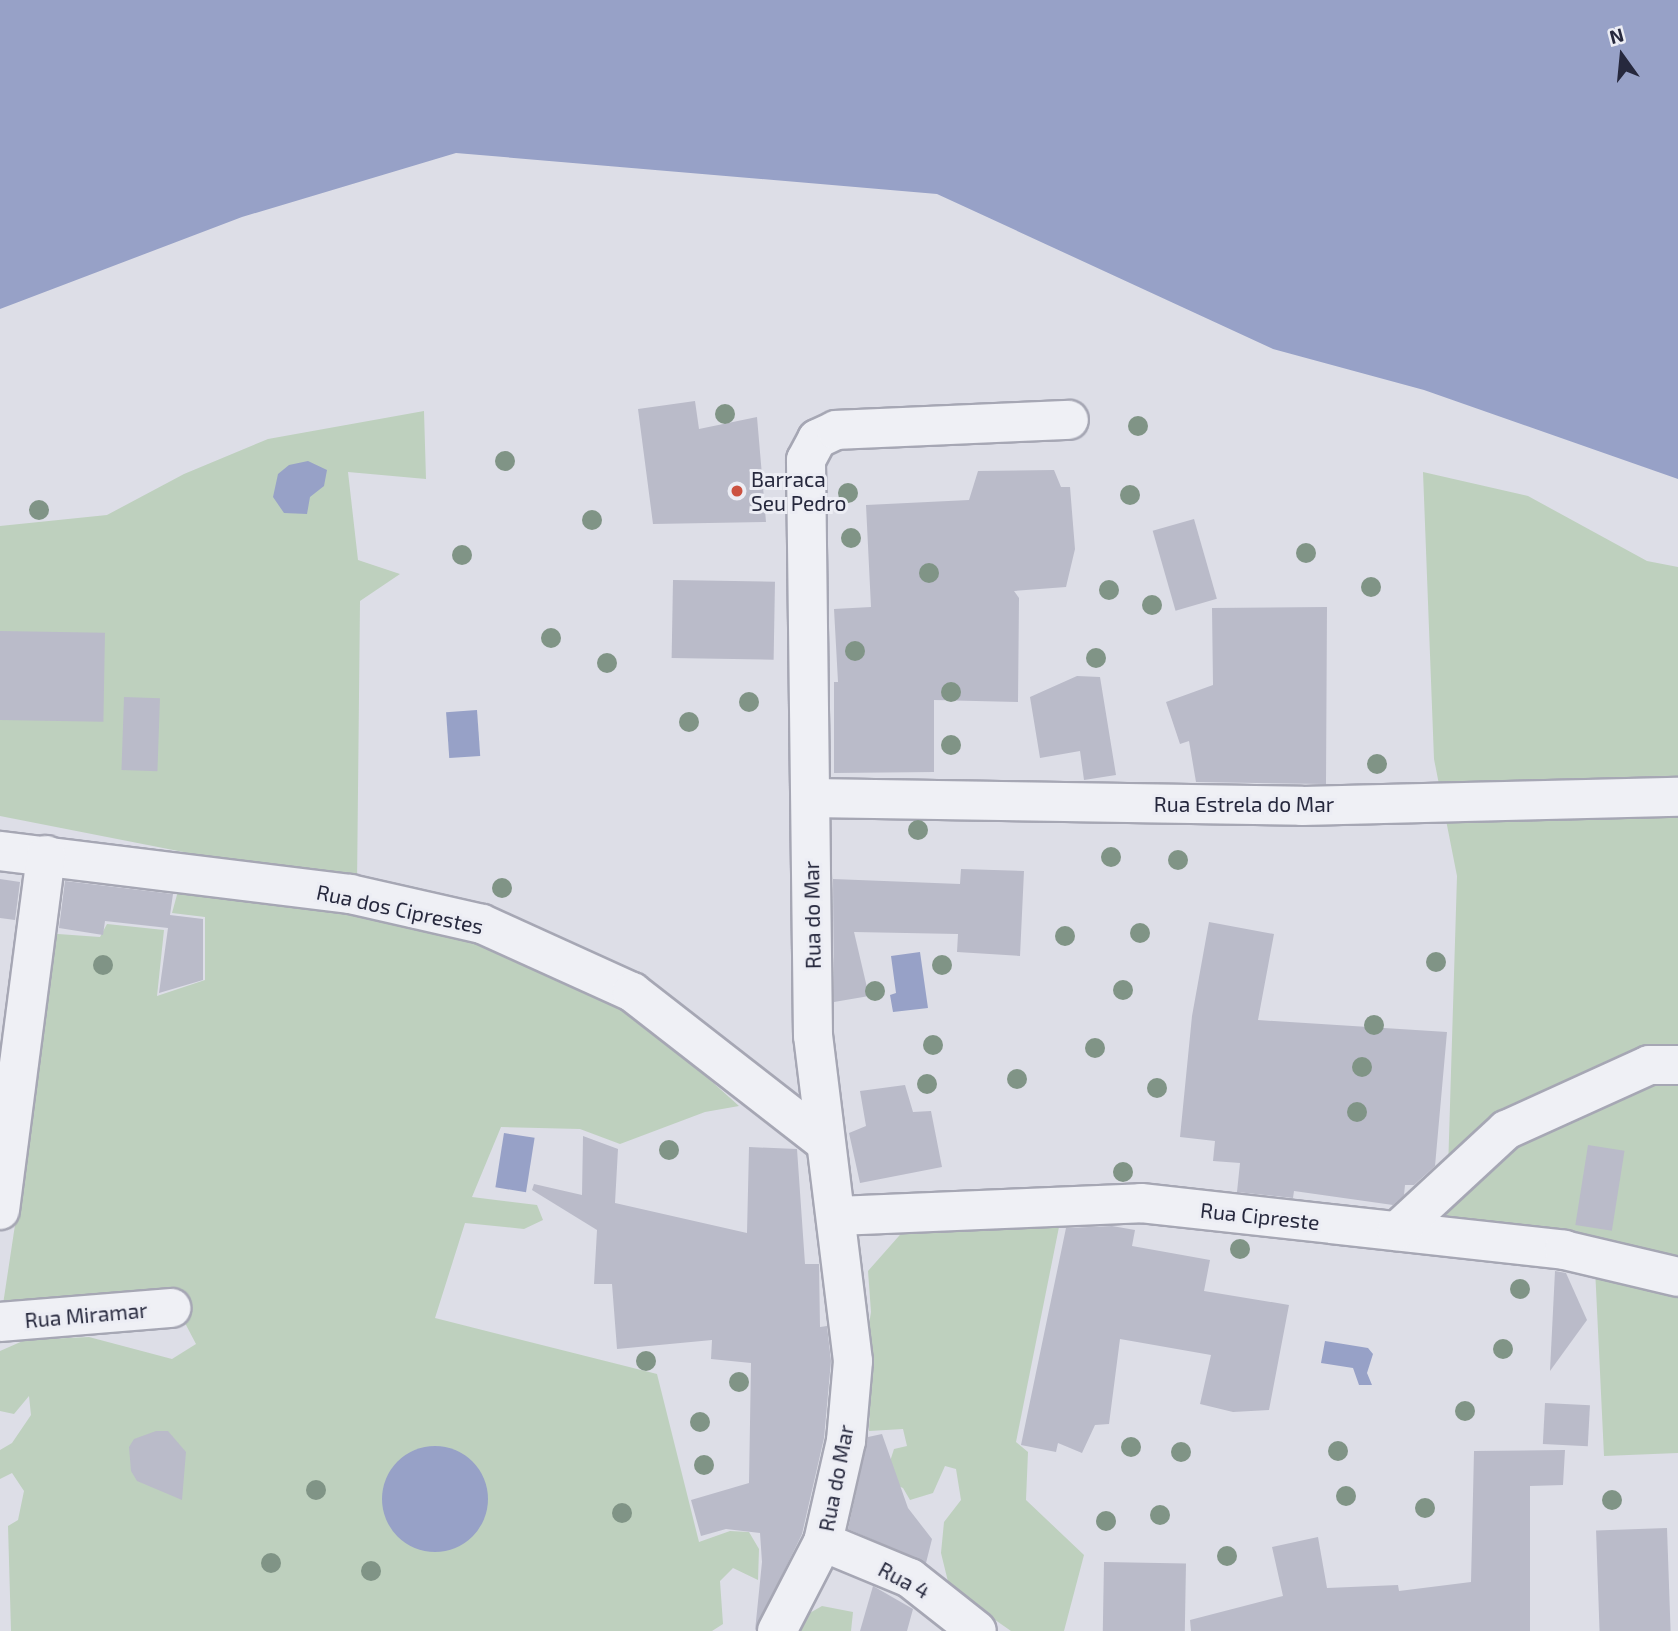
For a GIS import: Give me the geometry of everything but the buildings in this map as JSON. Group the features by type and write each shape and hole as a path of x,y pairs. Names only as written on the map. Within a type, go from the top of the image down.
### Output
{"street":[{"name":"Rua do Mar","path":"777,1631 823,1542 846,1441 853,1361 837,1216 822,1140 813,1036 806,460 817,439 836,430 1069,420"},
{"name":"Rua Estrela do Mar","path":"811,798 1302,806 1678,797"},
{"name":"Rua dos Ciprestes","path":"0,851 350,894 482,924 632,992 822,1140"},
{"path":"0,1210 46,855"},
{"path":"1397,1231 1506,1130 1649,1065 1678,1065"},
{"name":"Rua Cipreste","path":"837,1216 1141,1203 1564,1250 1678,1276"},
{"name":"Rua Miramar","path":"0,1322 171,1308"},
{"name":"Rua 4","path":"823,1542 910,1578 977,1631"}],"green space":[{"path":"424,411 426,479 348,472 358,560 400,574 360,601 357,886 0,816 0,526 107,515 184,474 268,439"},
{"path":"1423,472 1528,496 1647,561 1678,567 1678,1453 1604,1456 1595,1268 1446,1236 1457,876 1434,759"},
{"path":"181,880 485,930 619,998 739,1106 705,1112 620,1144 580,1129 501,1127 472,1197 537,1205 543,1220 524,1229 465,1223 435,1318 657,1374 699,1542 730,1531 749,1532 759,1549 758,1580 733,1568 720,1581 723,1624 712,1631 11,1631 8,1526 18,1520 24,1491 12,1473 0,1479 0,1450 12,1443 31,1415 29,1396 14,1414 0,1411 0,1351 25,1340 89,1337 172,1359 196,1344 175,1304 2,1311 23,1172 44,933 100,937 107,924 164,930 157,996 205,980 205,917 172,913"},
{"path":"1062,1212 1016,1442 1028,1452 1026,1500 1084,1555 1064,1631 1011,1631 981,1610 952,1598 941,1553 944,1522 961,1500 956,1469 945,1466 933,1493 910,1500 903,1488 884,1480 894,1449 907,1446 903,1429 869,1431 871,1376 864,1355 871,1312 868,1271 906,1228"},
{"path":"822,1606 853,1612 851,1631 788,1631 794,1622"}],"water":[{"path":"0,0 1678,0 1678,479 1424,390 1273,349 937,194 456,153 242,217 0,309"},
{"path":"308,461 327,470 324,486 310,497 307,514 284,513 273,497 278,474 289,465"},
{"path":"477,710 480,756 449,758 446,712"},
{"path":"920,952 928,1008 893,1012 890,995 896,993 891,956"},
{"path":"504,1133 535,1138 526,1192 495,1187"},
{"path":"1325,1341 1368,1348 1373,1354 1367,1373 1372,1385 1359,1385 1353,1368 1321,1363"},
{"path":"435,1446 455,1450 472,1462 484,1479 488,1499 484,1519 472,1536 455,1548 435,1552 415,1548 398,1536 386,1519 382,1499 386,1479 398,1462 415,1450"}],"place":[{"name":"Barraca Seu Pedro","path":"737,491"}]}
